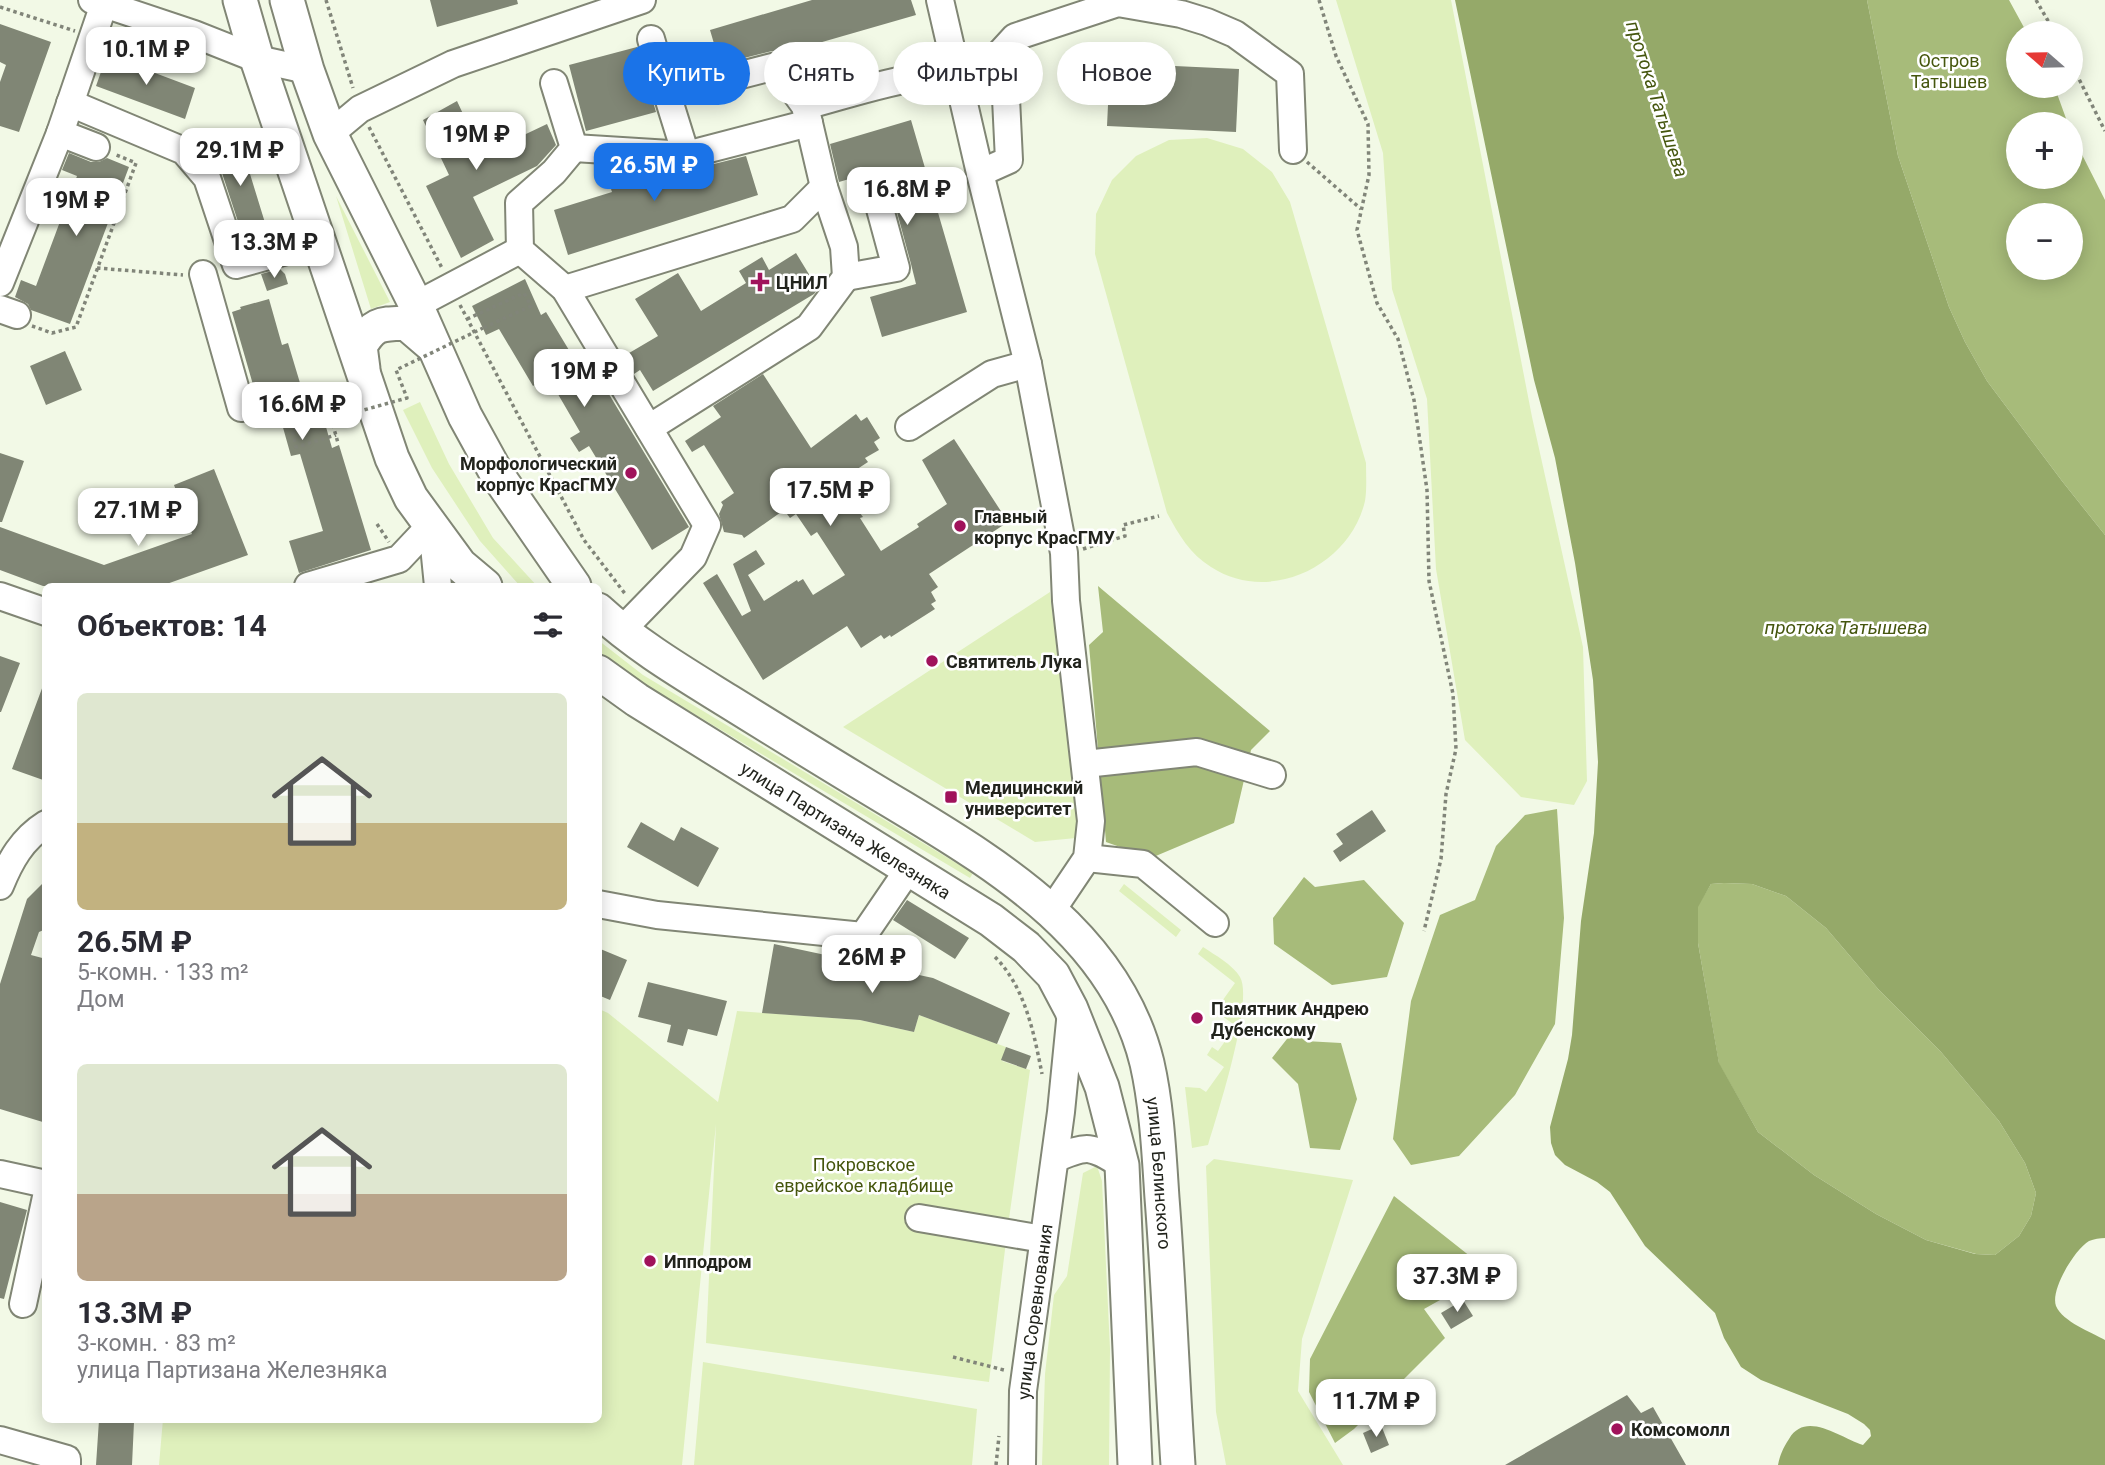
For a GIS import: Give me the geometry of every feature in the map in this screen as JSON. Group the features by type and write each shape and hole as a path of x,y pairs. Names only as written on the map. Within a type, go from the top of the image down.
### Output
{"main road":[{"path":"240,0 257,59 392,458 411,498 460,565 481,583"},
{"path":"287,0 307,70 330,135 416,305 465,416 498,476 573,583"},
{"path":"363,371 360,346 369,331 380,324 406,323 436,349"},
{"path":"610,620 668,663 954,840 1052,910"},
{"name":"улица Партизана Железняка","path":"602,675 637,700 990,920 1026,947 1053,975 1071,1009"},
{"name":"улица Белинского","path":"1052,910 1103,967 1129,1013 1147,1062 1157,1130 1178,1465"},
{"name":"улица Белинского","path":"1071,1009 1102,1087 1122,1165 1135,1465"}],"street":[{"path":"330,135 360,109 453,64 642,0"},
{"path":"940,0 957,42"},
{"path":"0,283 60,133 98,2 194,34 257,59 307,70"},
{"path":"1009,42 1015,37 1068,18 1118,4 1181,14 1235,34 1290,74 1293,150"},
{"path":"649,429 809,327 846,277 844,247 824,187 807,114 776,66 750,73"},
{"path":"554,83 574,148"},
{"path":"574,148 685,155 792,125 807,114 893,85"},
{"path":"70,103 184,151 207,178 236,265 319,242"},
{"path":"670,105 685,155"},
{"path":"973,105 980,173 1028,363 1064,554 1066,601 1091,821 1087,858 1052,910"},
{"path":"980,173 1009,160 1006,105"},
{"path":"60,133 96,147"},
{"path":"574,148 554,172 519,203 520,250 565,289 707,525 693,557 646,607 610,620"},
{"path":"565,289 792,219 824,187"},
{"path":"846,277 896,268 876,194"},
{"path":"416,305 520,250"},
{"path":"203,274 241,408"},
{"path":"909,427 992,374 1028,363"},
{"path":"329,583 379,576 432,524"},
{"path":"432,524 438,583"},
{"path":"0,596 42,611"},
{"path":"1085,764 1197,752 1272,775"},
{"path":"0,886 16,851 34,831 42,826"},
{"path":"1087,858 1143,864 1215,923"},
{"path":"602,905 657,915 863,936 908,870"},
{"name":"улица Соревнования","path":"1022,1465 1023,1391 1066,1077 1071,1009"},
{"path":"1055,1159 1081,1147 1099,1151 1122,1165"},
{"path":"0,1174 42,1183"},
{"path":"23,1304 42,1216"},
{"path":"919,1218 1043,1239"},
{"path":"0,1440 67,1459 67,1465"}],"path":[{"path":"326,0 360,109 467,320 584,540 624,594 646,607"},
{"path":"1319,0 1336,57 1368,124 1368,174 1357,229 1377,303 1398,339 1414,400 1427,490 1429,582 1453,694 1455,749 1446,794 1441,859 1424,932"},
{"path":"2036,0 2048,21"},
{"path":"2083,87 2105,131"},
{"path":"8,312 22,323 52,332 76,327 136,163 96,147"},
{"path":"1293,150 1361,209"},
{"path":"97,268 182,275 203,274"},
{"path":"336,435 296,447 292,430 407,398 396,370 531,306 524,293 467,320"},
{"path":"330,411 338,443"},
{"path":"1064,554 1125,536 1123,525 1159,516"},
{"path":"987,949 1005,967 1030,1015 1043,1076"},
{"path":"953,1357 1006,1370"}],"green space":[{"path":"1336,0 1451,0 1532,417 1583,647 1587,781 1574,805 1521,797 1465,740 1436,569 1427,399 1392,289 1383,153"},
{"name":"Остров Татышев","path":"1867,0 2009,0 2020,21 2006,21 2006,98 2058,98 2064,112 2006,112 2006,189 2083,189 2083,157 2105,200 2105,535 1987,381 1949,307 1898,156"},
{"path":"1207,138 1243,149 1272,172 1290,202 1366,463 1365,501 1356,524 1343,544 1304,573 1281,580 1257,582 1234,578 1211,567 1191,550 1171,521 1095,254 1096,214 1112,180 1136,156 1169,140"},
{"path":"336,196 390,302 371,309"},
{"path":"420,402 449,464 493,538 534,583 517,583 480,541 432,468 403,410"},
{"path":"1098,586 1270,731 1251,750 1234,823 1151,858 1106,842 1089,645 1103,632"},
{"path":"1050,592 1077,823 1076,838 1035,842 843,727"},
{"path":"602,643 643,675 973,873 970,878 622,671 602,654"},
{"path":"1557,809 1564,918 1555,1024 1515,1095 1459,1156 1411,1165 1393,1139 1411,1001 1440,915 1475,900 1496,846 1525,815"},
{"path":"1304,877 1315,887 1364,880 1404,923 1387,977 1332,985 1274,944 1273,918"},
{"path":"1124,884 1181,930 1176,937 1119,891"},
{"path":"1711,884 1752,884 1786,896 1826,928 1879,990 1941,1052 1999,1121 2025,1163 2036,1193 2031,1216 2019,1236 1995,1255 1976,1254 1926,1240 1876,1214 1814,1175 1758,1132 1719,1064 1698,943 1697,907"},
{"path":"1203,947 1228,964 1240,977 1243,990 1242,1009 1233,1059 1208,1145 1192,1148 1185,1087 1200,1088 1206,1092 1224,1067 1207,1055 1212,1047 1218,1051 1236,1026 1215,1011 1235,983 1198,954"},
{"name":"Покровское еврейское кладбище","path":"602,1010 718,1102 737,1011 860,1020 914,1032 919,1015 1006,1047 1002,1061 1030,1070 989,1382 706,1343 716,1124 682,1465 159,1465 163,1423 602,1423"},
{"path":"1294,1030 1305,1041 1341,1043 1357,1099 1340,1150 1310,1148 1298,1084 1272,1058"},
{"path":"1214,1159 1353,1180 1302,1339 1298,1391 1343,1465 1226,1465 1216,1412 1206,1166"},
{"path":"1097,1166 1102,1181 1110,1349 1109,1465 1042,1465 1045,1374 1054,1295 1067,1276 1083,1173"},
{"path":"1394,1196 1490,1272 1424,1309 1445,1338 1354,1429 1335,1443 1309,1392 1310,1359"},
{"path":"703,1362 977,1409 972,1465 694,1465"}],"water":[{"name":"протока Татышева","path":"1455,0 1867,0 1898,156 1949,307 1987,381 2105,535 2105,1238 2089,1241 2077,1252 2065,1270 2055,1299 2056,1306 2065,1317 2105,1340 2105,1465 1778,1465 1789,1439 1796,1431 1805,1427 1824,1428 1863,1445 1871,1436 1870,1430 1848,1414 1761,1380 1741,1367 1724,1338 1715,1313 1645,1246 1610,1192 1565,1165 1555,1155 1550,1127 1572,1035 1581,921 1594,833 1598,762 1593,680 1575,563 1555,458 1534,380","holes":["1711,884 1752,884 1786,896 1826,928 1879,990 1941,1052 1999,1121 2025,1163 2036,1193 2031,1216 2019,1236 1995,1255 1975,1254 1926,1240 1876,1214 1814,1175 1758,1132 1719,1063 1698,943 1698,907"]}],"building":[{"path":"430,0 517,0 518,4 437,27"},
{"path":"812,0 911,0 916,15 822,42 764,42 764,53 750,56 750,42 714,42 710,30"},
{"path":"0,24 51,42 19,132 0,126 0,82 6,65 0,62"},
{"path":"623,51 623,105 654,105 656,112 586,131 569,65"},
{"path":"107,55 195,88 185,119 96,86"},
{"path":"1176,66 1239,69 1236,132 1107,126 1108,105 1176,105"},
{"path":"457,101 478,146 501,135 505,144 547,124 556,145 537,166 473,197 494,240 461,258 426,186 449,175 423,120"},
{"path":"911,120 967,312 882,337 870,297 916,284 911,264 883,169 839,182 830,144"},
{"path":"238,135 270,239 246,246 222,173 212,159 207,144"},
{"path":"69,153 91,162 107,158 129,167 70,324 31,310 28,304 15,297 21,280 36,286 77,176 62,170"},
{"path":"746,156 758,195 568,255 554,210 612,192 611,189 678,170 690,170"},
{"path":"796,253 818,289 814,294 653,391 640,370 634,374 624,356 658,336 635,299 678,273 701,311 746,283 739,271 762,257 769,270"},
{"path":"280,269 288,284 267,291 261,274"},
{"name":"Морфологический корпус КрасГМУ","path":"525,279 541,315 546,312 581,370 590,364 595,371 689,527 652,550 589,446 579,452 570,438 580,432 548,377 533,386 499,329 486,335 472,306"},
{"path":"269,299 282,345 288,343 300,383 294,385 304,419 322,413 332,448 339,445 371,550 299,573 289,541 323,531 300,454 291,456 282,424 265,426 232,312"},
{"path":"65,351 82,390 46,405 30,366"},
{"name":"Главный корпус КрасГМУ","path":"763,374 811,448 856,414 861,421 867,417 880,438 874,442 879,450 865,458 868,462 842,479 852,495 848,497 863,517 860,518 881,551 919,527 917,524 947,504 922,460 954,439 1008,522 929,574 938,587 931,592 936,601 931,604 935,609 891,637 890,635 884,639 881,635 861,648 847,626 763,680 703,583 717,574 742,616 751,611 733,564 756,550 765,564 748,575 764,601 797,580 798,582 803,579 813,595 845,575 817,532 811,536 796,514 790,518 784,510 744,538 742,535 724,532 719,514 723,505 721,502 734,493 704,445 692,452 685,441 721,417 713,406"},
{"path":"0,453 24,461 2,522 0,522"},
{"path":"214,469 248,555 169,583 42,583 42,586 0,570 0,527 104,565 192,534 174,485"},
{"path":"0,656 20,663 1,712 0,712"},
{"path":"42,688 42,780 12,769"},
{"path":"1372,810 1386,831 1340,862 1333,851 1343,844 1336,834"},
{"path":"641,822 674,841 681,827 719,848 698,887 627,847"},
{"path":"42,884 42,931 39,932 31,955 42,958 42,1122 0,1109 0,984 27,899"},
{"path":"907,900 969,938 955,959 893,920"},
{"path":"774,944 933,978 1010,1013 997,1044 919,1015 914,1032 860,1020 762,1013"},
{"path":"602,950 627,960 610,1000 602,997"},
{"path":"648,982 727,1001 717,1036 688,1029 683,1046 667,1042 671,1025 638,1017"},
{"path":"1006,1047 1031,1056 1026,1069 1001,1060"},
{"path":"0,1202 27,1210 4,1299 0,1298"},
{"path":"1463,1300 1473,1316 1451,1329 1441,1313"},
{"name":"Комсомолл","path":"1627,1395 1641,1413 1653,1407 1686,1465 1505,1465"},
{"path":"99,1423 134,1423 132,1465 96,1465"},
{"path":"1381,1425 1389,1445 1371,1453 1363,1433"}],"place":[{"name":"ЦНИЛ","path":"760,282"},
{"name":"Морфологический корпус КрасГМУ","path":"631,473"},
{"name":"Главный корпус КрасГМУ","path":"960,526"},
{"name":"Святитель Лука","path":"932,661"},
{"name":"Медицинский университет","path":"951,797"},
{"name":"Памятник Андрею Дубенскому","path":"1197,1018"},
{"name":"Ипподром","path":"650,1261"},
{"name":"Комсомолл","path":"1617,1429"}]}
